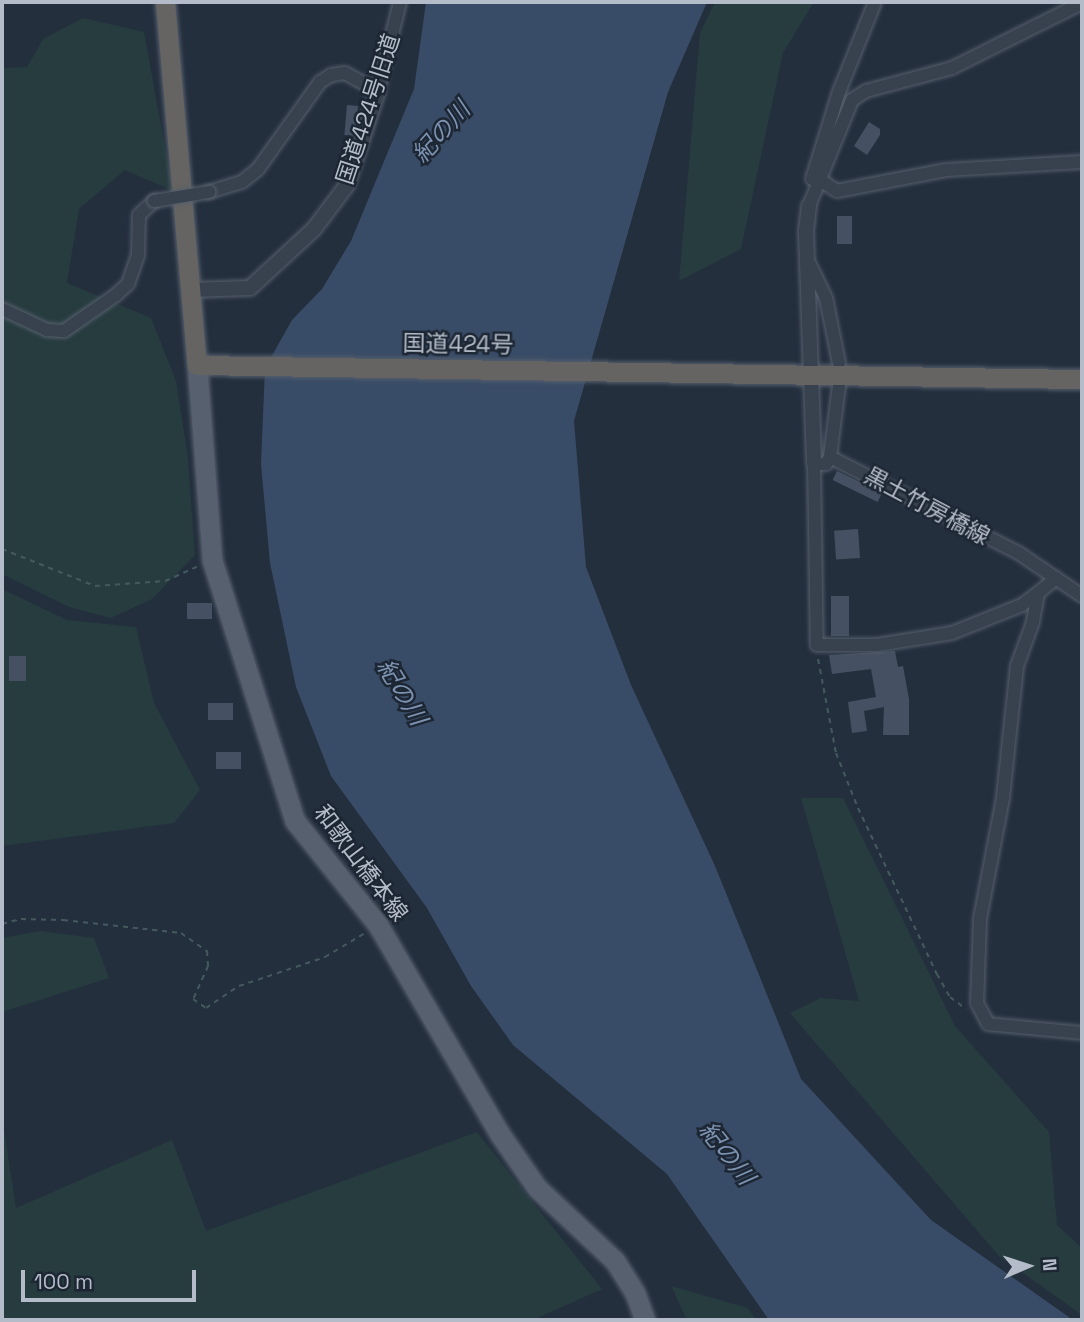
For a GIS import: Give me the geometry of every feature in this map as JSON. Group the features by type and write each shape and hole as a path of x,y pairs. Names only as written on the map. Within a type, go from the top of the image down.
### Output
{"highway":[{"path":"165,2 197,365"},
{"name":"国道424号","path":"197,365 1082,379"}],"main road":[{"name":"和歌山橋本線","path":"197,365 212,560 295,821 378,925 499,1133 537,1188 615,1261 635,1293 646,1320"}],"street":[{"name":"国道424号旧道","path":"191,290 250,288 314,229 347,185 378,91 400,2"},
{"path":"875,2 821,146 809,206 807,259 817,645 877,645 952,633 1022,605 1056,578"},
{"path":"809,206 852,100 866,91 952,68 994,50 1082,3"},
{"path":"2,309 47,330 64,331 128,284 138,256 139,215 154,201 209,192 242,182 258,169 320,82 331,75 345,73 378,91"},
{"path":"820,180 837,191 946,170 1082,162"},
{"path":"807,259 826,298 839,363"},
{"path":"814,464 826,464 830,457 839,386"},
{"name":"黒土竹房橋線","path":"830,457 1056,578 1082,596"},
{"path":"1038,593 1033,622 1017,666 1003,798 980,919 977,1003 988,1024 1082,1033"}],"path":[{"path":"2,549 75,580 106,586 165,581 212,560"},
{"path":"817,645 836,753 858,808 950,997 988,1024"},
{"path":"2,924 21,919 64,920 181,933 207,951 208,966 193,999 206,1008 239,986 337,952 378,925"}],"green space":[{"path":"715,2 814,2 783,53 741,249 679,281 700,33"},
{"path":"83,18 144,32 173,191 125,170 79,209 67,283 151,318 176,381 188,457 195,555 152,599 111,618 69,607 2,574 2,68 27,67 43,39"},
{"path":"2,589 67,620 136,627 154,703 200,790 174,823 2,846"},
{"path":"801,798 843,798 955,1026 1049,1132 1057,1225 1082,1248 1082,1315 999,1256 790,1013 821,998 859,1001"},
{"path":"40,931 94,938 109,978 2,1012 2,938"},
{"path":"2,1117 16,1208 172,1140 206,1231 477,1132 602,1289 533,1320 2,1320"},
{"path":"671,1286 748,1308 756,1320 687,1320"}],"water":[{"name":"紀の川","path":"426,2 707,2 668,92 574,421 586,567 631,685 715,866 801,1079 931,1220 1073,1320 769,1320 667,1174 513,1045 471,986 427,908 331,776 296,687 270,563 261,464 265,368 292,320 322,289 351,241 414,89"}],"building":[{"path":"347,105 358,106 355,136 344,135"},
{"path":"869,122 880,129 880,135 867,155 854,146"},
{"path":"837,216 852,216 852,244 837,244"},
{"path":"837,471 882,493 878,502 833,480"},
{"path":"858,529 860,558 836,560 834,531"},
{"path":"831,596 849,596 849,636 831,636"},
{"path":"187,603 212,603 212,619 187,619"},
{"path":"895,651 898,667 903,666 909,699 909,735 883,735 884,707 864,711 867,731 852,733 848,702 876,697 871,669 832,674 829,655"},
{"path":"9,656 26,656 26,681 9,681"},
{"path":"208,703 233,703 233,720 208,720"},
{"path":"216,752 241,752 241,769 216,769"}]}
